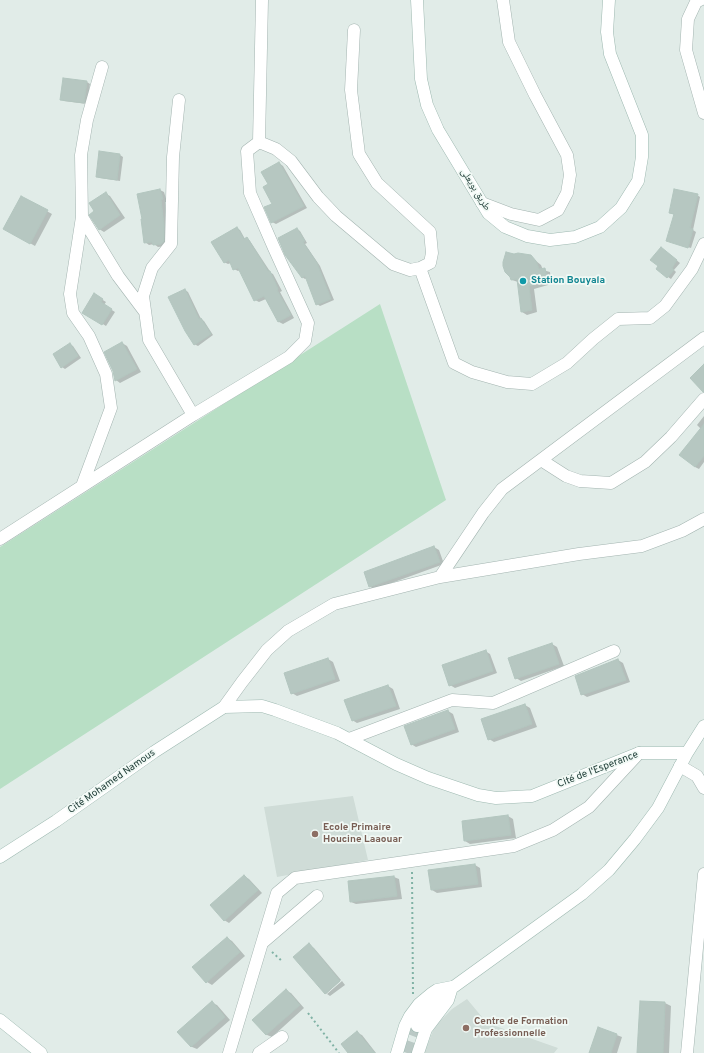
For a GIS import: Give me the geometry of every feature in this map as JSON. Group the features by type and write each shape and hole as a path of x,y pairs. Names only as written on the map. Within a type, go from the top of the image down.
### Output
{"street":[{"path":"259,142 262,0"},
{"name":"طريق بويعلى","path":"417,0 421,79 427,105 438,130 488,213 505,227 527,236 550,240 575,237 600,227 621,208 638,182 642,157 642,135 610,54 607,32 609,0"},
{"path":"482,203 511,214 539,220 558,210 567,193 570,175 565,150 535,95 509,42 503,0"},
{"path":"700,0 696,2 688,19 686,50 704,114"},
{"path":"259,142 276,150 291,161 318,197 336,216 393,264 410,270 420,268 430,263 432,253 430,232 377,183 359,154 351,90 354,30"},
{"path":"82,486 111,408 106,374 89,336 73,313 70,294 82,217 81,155 88,120 102,66"},
{"path":"179,100 173,157 171,244 152,268 143,296 150,340 193,415"},
{"path":"3,537 193,415 289,357 305,341 308,323 250,193 247,151 259,142"},
{"path":"82,217 118,276 146,313"},
{"path":"420,268 454,364 472,372 507,382 532,384 567,363 618,319 650,318 665,306 692,269 704,244"},
{"path":"440,577 483,513 502,489 704,338"},
{"path":"541,460 566,476 580,481 611,483 645,462 671,437 704,399"},
{"path":"224,707 267,650 288,631 334,604 440,577 579,554 642,546 682,531 704,520"},
{"path":"349,739 452,700 493,703 614,651"},
{"name":"Cité de l'Esperance","path":"224,707 262,706 306,721 349,739 396,764 428,778 478,795 496,798 532,796 640,754 687,754"},
{"name":"Cité Mohamed Namous","path":"0,857 154,752 224,707"},
{"path":"417,1026 429,1008 452,987 582,894 609,870 658,808 680,766 704,726"},
{"path":"229,1053 277,893 295,878 514,846 553,830 589,807 640,754"},
{"path":"680,766 697,776 704,788"},
{"path":"687,1053 704,874"},
{"path":"262,942 317,896"},
{"path":"397,1053 405,1026 419,1004 437,990 452,987"},
{"path":"418,1053 426,1029 448,1000 452,987"},
{"path":"0,1020 41,1053"},
{"path":"259,1053 282,1037"}],"path":[{"path":"412,861 412,992"},
{"path":"308,1013 339,1053"}],"shaded area":[{"name":"Ecole Primaire Houcine Laaouar","path":"353,796 368,860 277,877 264,807"},
{"name":"Centre de Formation Professionnelle","path":"467,999 487,1023 558,1048 554,1053 424,1053 435,1026 452,1009"}],"green space":[{"path":"380,304 446,500 0,789 0,547"}],"building":[{"path":"63,78 87,81 84,103 60,100"},
{"path":"99,151 120,154 117,180 96,177"},
{"path":"279,162 304,206 271,223 264,207 272,204 263,187 268,184 261,172"},
{"path":"160,189 163,199 161,200 164,241 161,244 153,245 152,242 144,243 142,219 137,194"},
{"path":"674,189 698,194 690,228 693,229 688,248 666,241 674,214 669,213"},
{"path":"106,192 120,215 99,230 89,215 94,211 89,203"},
{"path":"21,196 48,210 30,244 3,229"},
{"path":"237,227 244,239 247,237 268,271 270,271 278,289 277,290 291,315 278,322 264,296 254,301 238,268 233,270 229,260 224,263 211,242"},
{"path":"297,228 305,241 303,242 317,263 331,299 316,305 305,276 302,278 285,255 278,238"},
{"path":"661,247 677,260 672,268 674,270 667,278 656,269 658,266 650,260"},
{"name":"Station Bouyala","path":"506,252 531,255 536,261 539,269 545,268 547,278 543,282 529,286 532,310 521,312 517,279 511,280 505,272 503,266"},
{"path":"185,289 199,319 201,318 211,334 194,345 185,331 168,297"},
{"path":"94,293 103,299 101,302 112,309 102,325 82,313"},
{"path":"122,342 137,369 115,381 113,371 104,352"},
{"path":"70,343 78,356 61,368 53,354"},
{"path":"704,364 704,392 703,392 690,378"},
{"path":"704,424 704,456 695,467 679,455"},
{"path":"434,546 440,562 369,587 364,572"},
{"path":"552,643 559,664 515,679 508,658"},
{"path":"486,650 493,671 449,686 442,665"},
{"path":"328,658 335,679 291,694 284,673"},
{"path":"618,659 626,680 581,695 575,676"},
{"path":"388,685 396,706 352,721 344,700"},
{"path":"525,704 532,724 488,740 481,719"},
{"path":"448,710 455,729 411,745 404,726"},
{"path":"508,815 511,835 464,841 462,821"},
{"path":"475,864 478,884 431,890 428,870"},
{"path":"244,875 258,890 224,921 210,905"},
{"path":"394,876 397,896 350,902 348,881"},
{"path":"227,937 240,952 206,983 192,967"},
{"path":"309,943 340,981 325,994 293,957"},
{"path":"286,989 300,1005 266,1035 252,1020"},
{"path":"212,1001 225,1017 191,1047 177,1032"},
{"path":"640,1001 665,1002 663,1053 637,1053"},
{"path":"598,1027 617,1034 611,1053 589,1053"},
{"path":"357,1031 375,1053 348,1053 341,1044"}],"tunnel":[{"path":"407,1053 417,1026"}],"place":[{"name":"Station Bouyala","path":"523,281"},
{"name":"Ecole Primaire Houcine Laaouar","path":"315,834"},
{"name":"Centre de Formation Professionnelle","path":"466,1028"}]}
